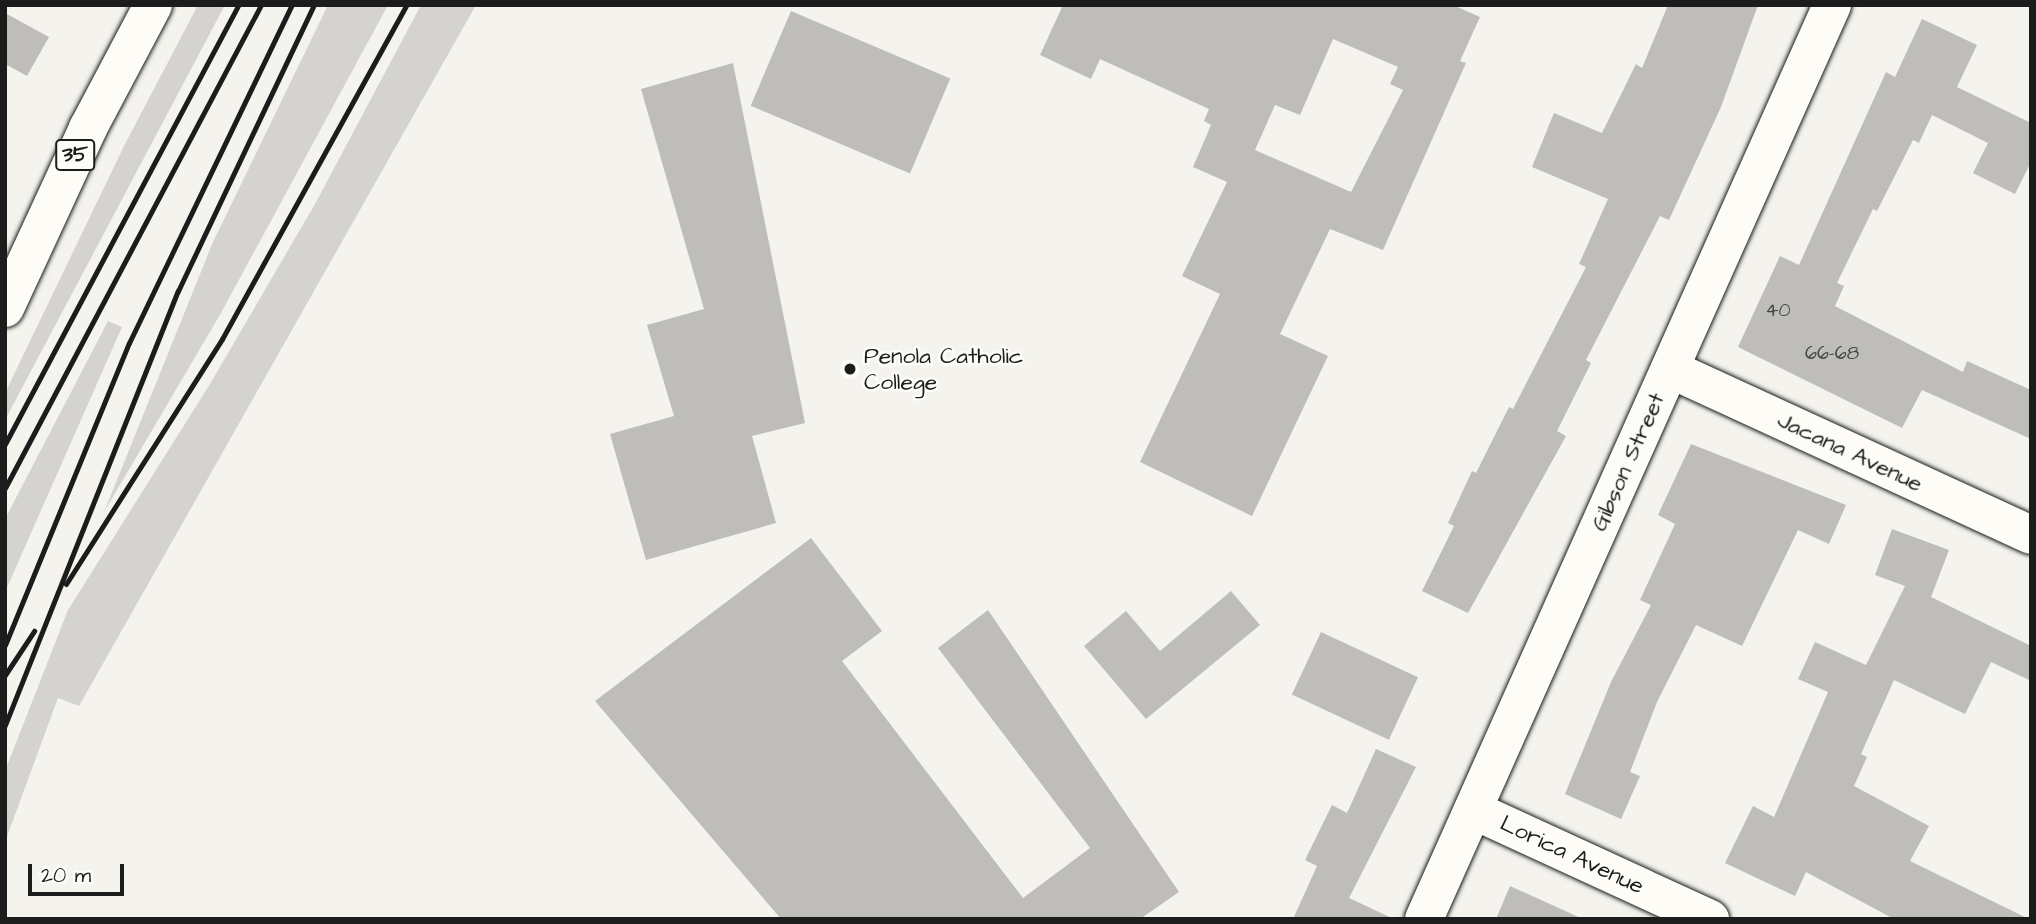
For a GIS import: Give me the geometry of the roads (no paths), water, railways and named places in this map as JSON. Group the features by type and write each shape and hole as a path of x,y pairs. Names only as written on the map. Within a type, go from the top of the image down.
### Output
{"street":[{"name":"35","path":"5,308 88,128 153,5"},
{"name":"Gibson Street","path":"1424,919 1832,5"},
{"name":"Jacana Avenue","path":"1670,369 2031,535"},
{"name":"Lorica Avenue","path":"1473,810 1710,919"}],"railway":[{"path":"5,444 238,5"},
{"path":"5,488 261,5"},
{"path":"5,645 129,343 292,5"},
{"path":"5,725 178,291 314,5"},
{"path":"66,584 222,339 406,5"},
{"path":"5,675 34,631"}],"place":[{"name":"Penola Catholic College","path":"850,369"}]}
